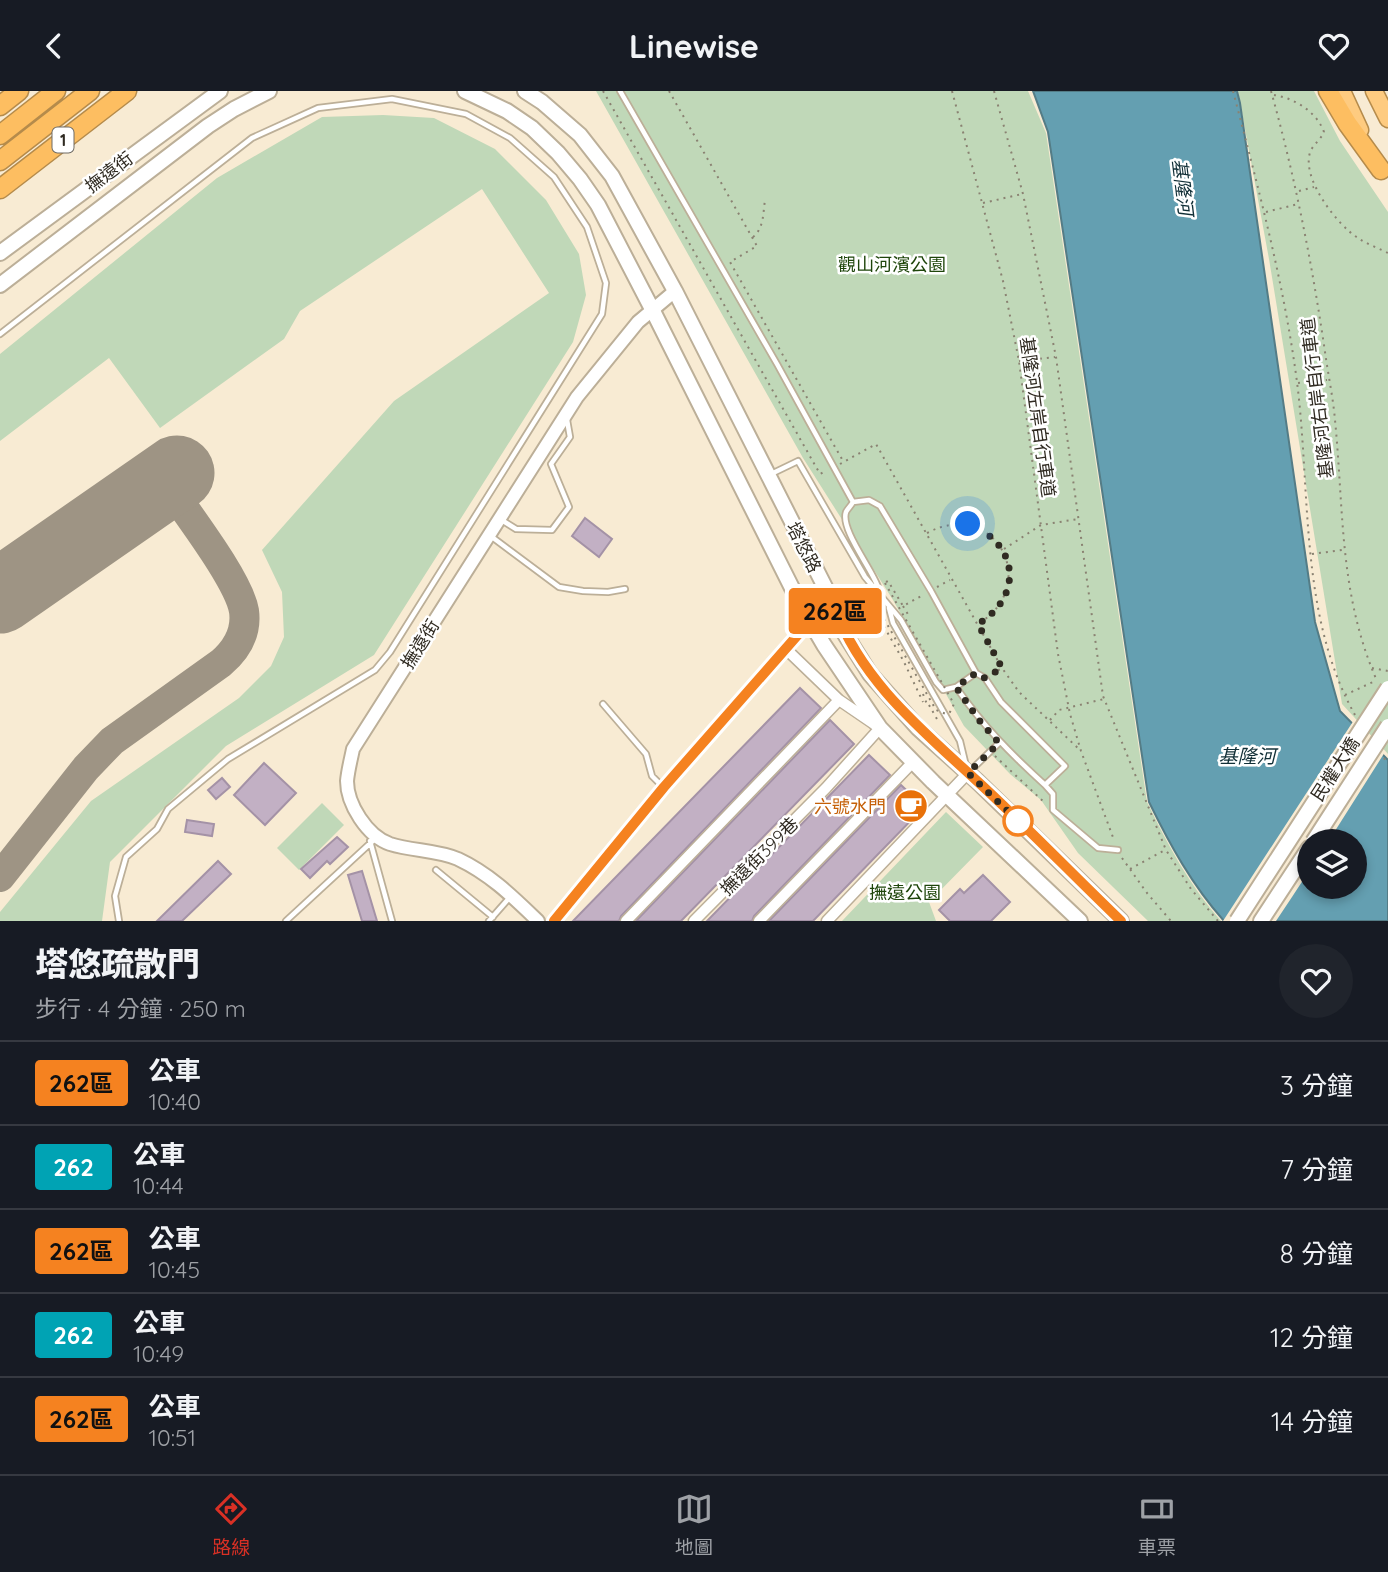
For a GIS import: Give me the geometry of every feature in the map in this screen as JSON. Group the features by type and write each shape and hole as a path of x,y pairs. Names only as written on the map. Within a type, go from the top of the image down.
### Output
{"highway":[{"path":"0,106 19,91"},
{"path":"0,135 56,91"},
{"name":"1","path":"0,161 90,91"},
{"name":"1","path":"0,189 127,91"},
{"path":"1328,91 1384,176"},
{"path":"1342,91 1352,116 1384,176"},
{"path":"1374,91 1388,119"}],"main road":[{"name":"撫遠街","path":"0,253 219,91"},
{"name":"撫遠街","path":"0,285 208,126 269,91"},
{"path":"465,91 507,111 532,128 566,161 597,205 652,309"},
{"path":"525,91 580,135 612,176 675,292"},
{"name":"塔悠路","path":"675,292 835,609 843,631 870,674 918,728 1121,921"},
{"name":"塔悠路","path":"652,309 810,621 880,727 947,796 1080,921"},
{"name":"民權大橋","path":"1237,921 1382,686"},
{"name":"民權大橋","path":"1321,829 1388,726"},
{"path":"1261,921 1297,866"}],"street":[{"name":"撫遠街","path":"373,840 356,814 347,782 354,749 566,413 638,322 675,292"},
{"path":"554,921 664,787 810,621 835,609"},
{"path":"786,649 839,700 880,727"},
{"path":"626,921 839,700"},
{"name":"撫遠街399巷","path":"694,921 826,788 880,727"},
{"path":"759,921 913,762"},
{"path":"827,921 968,773"},
{"path":"373,840 454,857 499,884 538,921"}],"lane":[{"path":"620,91 853,502"},
{"path":"0,334 252,138 318,108 393,99 466,114 510,138 554,177 568,197 587,227 606,283 602,314 390,652 375,670 228,759 168,809 157,829 126,857 115,896 119,921"},
{"path":"499,518 516,529 552,530 569,507 551,464 570,437 566,413"},
{"path":"768,475 798,461 866,577 888,607 893,622 960,741 968,773 999,743"},
{"path":"879,592 874,575 846,525 846,512 853,502 869,500 880,506 976,673 985,678 1000,702 1065,766 1045,786"},
{"path":"489,534 559,587 583,591 625,589"},
{"path":"888,607 901,620 936,683 943,690 956,687 976,673"},
{"path":"956,687 999,743 1053,794 1053,810 1098,848 1118,850"},
{"path":"603,704 646,754 652,776 664,787"},
{"path":"286,921 373,840 392,921"},
{"path":"436,870 491,919 511,895"}],"path":[{"path":"603,91 820,474 826,471"},
{"path":"669,91 752,238 762,225 765,200"},
{"name":"基隆河左岸自行車道","path":"951,91 1003,281 1019,361 1058,654 1069,707 1081,751 1118,850 1129,869 1171,921"},
{"path":"994,91 1023,194 1056,357 1104,699 1166,850 1191,889 1218,921"},
{"path":"1233,91 1265,212 1297,383 1311,554 1320,619 1344,695 1359,723"},
{"path":"1272,93 1297,103 1321,125 1324,132 1311,150 1309,165 1315,187 1331,211 1356,237 1388,253"},
{"name":"基隆河右岸自行車道","path":"1272,93 1313,267 1335,418 1349,591 1356,622 1372,668 1382,686"},
{"path":"1297,192 1315,187"},
{"path":"983,204 1023,194"},
{"path":"1265,212 1300,204"},
{"name":"基隆河左岸自行車道","path":"752,238 757,246 730,262 843,462 876,444 1002,668 1019,692 1081,751"},
{"path":"1019,361 1056,357"},
{"path":"1297,383 1329,380"},
{"path":"1003,549 1041,525 1080,519"},
{"path":"926,533 939,526 968,524 988,533 1003,549 1008,563 1007,592 995,611 978,624"},
{"path":"1311,554 1344,549"},
{"path":"923,694 930,706 941,714 953,709 954,704 885,583 888,582 903,606 952,579"},
{"path":"923,702 872,605 875,603 937,719"},
{"path":"985,678 1002,668"},
{"path":"1372,668 1388,671"},
{"path":"1344,695 1382,686"},
{"path":"1049,721 1059,710 1104,699"},
{"path":"990,752 1053,810"},
{"path":"1129,869 1166,850"}],"green space":[{"name":"觀山河濱公園","path":"596,91 1028,91 1046,133 1147,802 1180,864 1221,921 1148,921 1078,853 1041,800 1010,774 964,726 893,600 803,458"},
{"path":"1238,91 1314,91 1340,141 1388,212 1388,754 1342,704 1269,259"},
{"path":"383,115 434,118 495,149 546,200 579,254 586,295 573,342 374,655 226,746 110,862 102,921 0,921 0,912 91,801 239,698 271,666 284,637 282,592 262,550 394,401 549,293 482,189 300,311 284,339 160,428 109,358 0,441 0,354 217,178 322,117"},
{"path":"322,803 344,825 299,870 277,848"},
{"name":"撫遠公園","path":"946,812 983,847 929,902 936,921 842,921"}],"water":[{"name":"基隆河","path":"1033,91 1237,91 1315,622 1340,711 1388,760 1388,921 1224,921 1182,864 1149,802 1048,132"}],"pier":[{"path":"1354,720 1385,752 1336,829 1297,829 1297,889 1276,921 1223,921"}],"building":[{"path":"585,518 612,539 599,557 572,536"},
{"path":"800,688 821,708 619,921 573,921"},
{"path":"830,720 854,744 681,921 636,921"},
{"path":"869,755 890,775 752,921 707,921"},
{"path":"264,763 296,793 265,825 234,795"},
{"path":"222,778 230,787 216,799 208,790"},
{"path":"901,785 924,807 813,921 769,921"},
{"path":"187,820 214,824 212,836 185,832"},
{"path":"337,837 348,847 330,864 327,861 310,878 301,869"},
{"path":"218,861 231,874 182,921 157,921"},
{"path":"362,871 377,921 362,921 348,875"},
{"path":"983,875 1010,902 991,921 950,921 939,910 960,889 964,893"}],"taxiway":[{"path":"0,877 86,768 112,741 221,663 239,640 244,627 244,611 240,598 222,564 165,481"}],"runway":[{"path":"0,596 177,473"}],"bus line":[{"name":"262區","path":"554,921 664,787 810,621 835,609 843,631 870,674 918,728 977,781 1121,921"}],"place":[{"name":"六號水門","path":"911,806"}],"route":[{"path":"968,524 982,529 1003,549 1009,578 1007,592 1000,605 978,624 1002,668 985,678 976,673 956,687 999,743 968,773 1018,821"}]}
